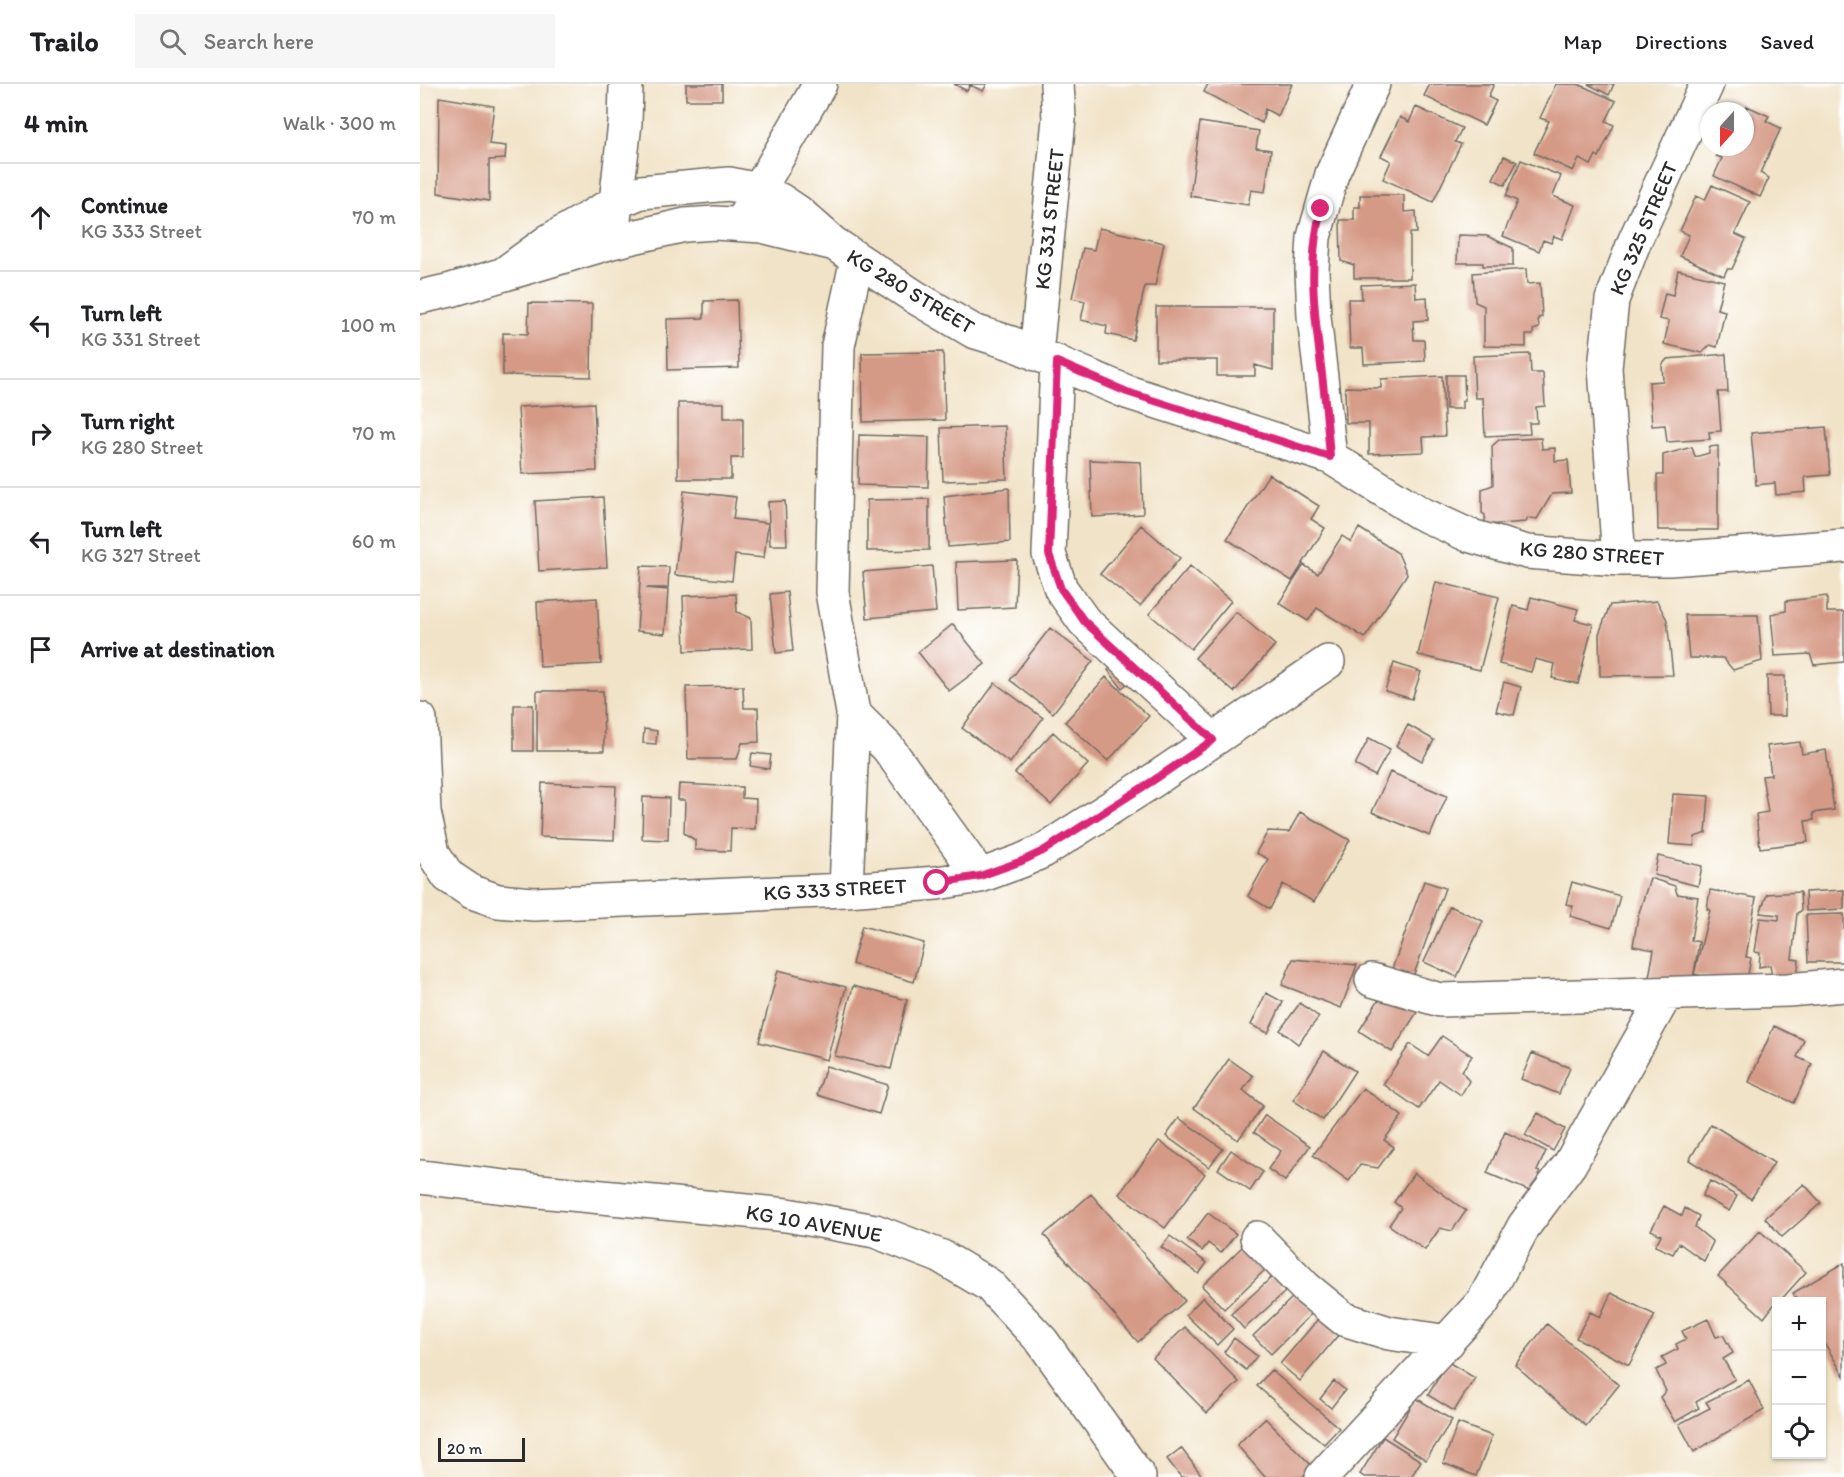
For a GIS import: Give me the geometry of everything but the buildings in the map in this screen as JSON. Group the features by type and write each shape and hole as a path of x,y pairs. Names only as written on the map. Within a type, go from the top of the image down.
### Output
{"street":[{"path":"626,84 625,123 629,197 626,239"},
{"path":"741,224 758,190 800,123 820,84"},
{"name":"KG 331 STREET","path":"1057,84 1059,119 1046,358 1049,554 1061,589 1084,621 1213,740"},
{"path":"1330,457 1314,316 1312,270 1314,237 1332,174 1374,84"},
{"name":"KG 325 STREET","path":"1619,559 1605,368 1612,300 1635,240 1707,84"},
{"name":"KG 280 STREET","path":"505,273 550,240 629,197 729,184 758,190 798,212 845,251 915,297 973,331 1011,343 1127,392 1330,457 1420,513 1468,535 1527,552 1619,559 1670,559 1844,546"},
{"name":"KG 280 STREET","path":"420,297 626,239 685,225 762,226 845,251"},
{"path":"845,251 838,346 832,592 852,713 846,890"},
{"name":"KG 333 STREET","path":"420,719 424,812 433,853 448,876 472,892 498,901 534,904 846,890 937,883 980,876 1022,861 1043,851 1154,780 1328,662"},
{"path":"852,713 888,748 980,876"},
{"path":"1372,980 1440,1000 1788,990 1844,985"},
{"path":"1322,1477 1483,1302 1524,1226 1570,1164 1666,993"},
{"name":"KG 10 AVENUE","path":"420,1177 787,1215 875,1231 942,1257 989,1285 1042,1341 1139,1477"},
{"path":"1257,1238 1306,1288 1344,1319 1389,1333 1448,1342"}],"route":[{"path":"937,883 980,876 1043,851 1213,740 1084,621 1061,589 1049,554 1057,362 1127,392 1330,457 1314,316 1312,270 1314,237 1321,209"}]}
